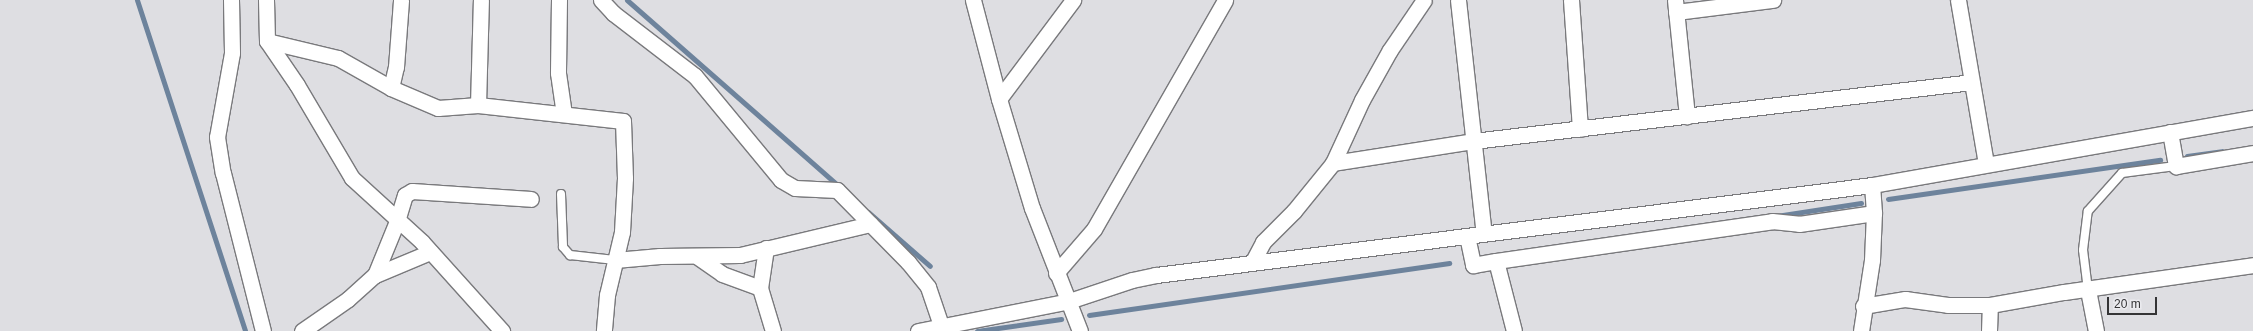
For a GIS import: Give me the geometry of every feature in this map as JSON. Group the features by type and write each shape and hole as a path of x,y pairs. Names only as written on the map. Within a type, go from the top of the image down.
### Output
{"street":[{"path":"231,0 232,54 217,137 223,173 263,331"},
{"path":"266,0 267,41 297,85 352,178 430,252 502,331"},
{"path":"391,88 396,67 401,0"},
{"path":"478,105 481,0"},
{"path":"559,0 558,73 564,114"},
{"path":"601,0 613,13 695,76 781,180 795,188 837,190 908,262 928,287 942,329"},
{"path":"973,0 999,99 1032,208 1056,273 1069,301 1080,331"},
{"path":"999,99 1073,0"},
{"path":"1056,273 1094,228 1224,0"},
{"path":"1252,263 1263,242 1294,211 1334,163 1376,75 1424,0"},
{"path":"1458,0 1484,234"},
{"path":"1571,0 1580,129"},
{"path":"1687,116 1676,6 1774,0"},
{"path":"1958,0 1986,163"},
{"path":"267,41 338,58 391,88 438,108 478,105 623,120 625,178 622,232 607,296 604,331"},
{"path":"1334,163 1473,141 1972,82"},
{"path":"918,331 942,329 1069,301 1138,278 1872,185 1986,163 2253,118"},
{"path":"2170,132 2176,166 2253,153"},
{"path":"1861,331 1863,306 1872,260 1874,213 1872,185"},
{"path":"374,275 397,221 405,195 412,190 531,199"},
{"path":"1467,236 1473,265 1772,221 1799,224 1874,213"},
{"path":"615,260 660,256 698,257 740,255 870,224"},
{"path":"766,248 760,288 773,331"},
{"path":"302,331 348,299 374,275 430,252"},
{"path":"698,257 722,274 760,288"},
{"path":"1496,261 1514,331"},
{"path":"1863,306 1905,299 1948,305 1990,306 2064,292 2088,290 2253,265"},
{"path":"2088,290 2096,331"},
{"path":"1988,331 1990,306"}],"lane":[{"path":"2088,290 2083,250 2088,211 2107,187 2122,173 2176,166"},
{"path":"561,194 563,247 570,255 615,260"}],"waterway":[{"path":"137,0 245,331"},
{"path":"627,0 840,187"},
{"path":"2187,156 2222,151"},
{"path":"1888,199 2160,160"},
{"path":"1776,216 1861,203"},
{"path":"868,212 930,266"},
{"path":"1089,315 1449,263"},
{"path":"977,331 1061,319"}]}
